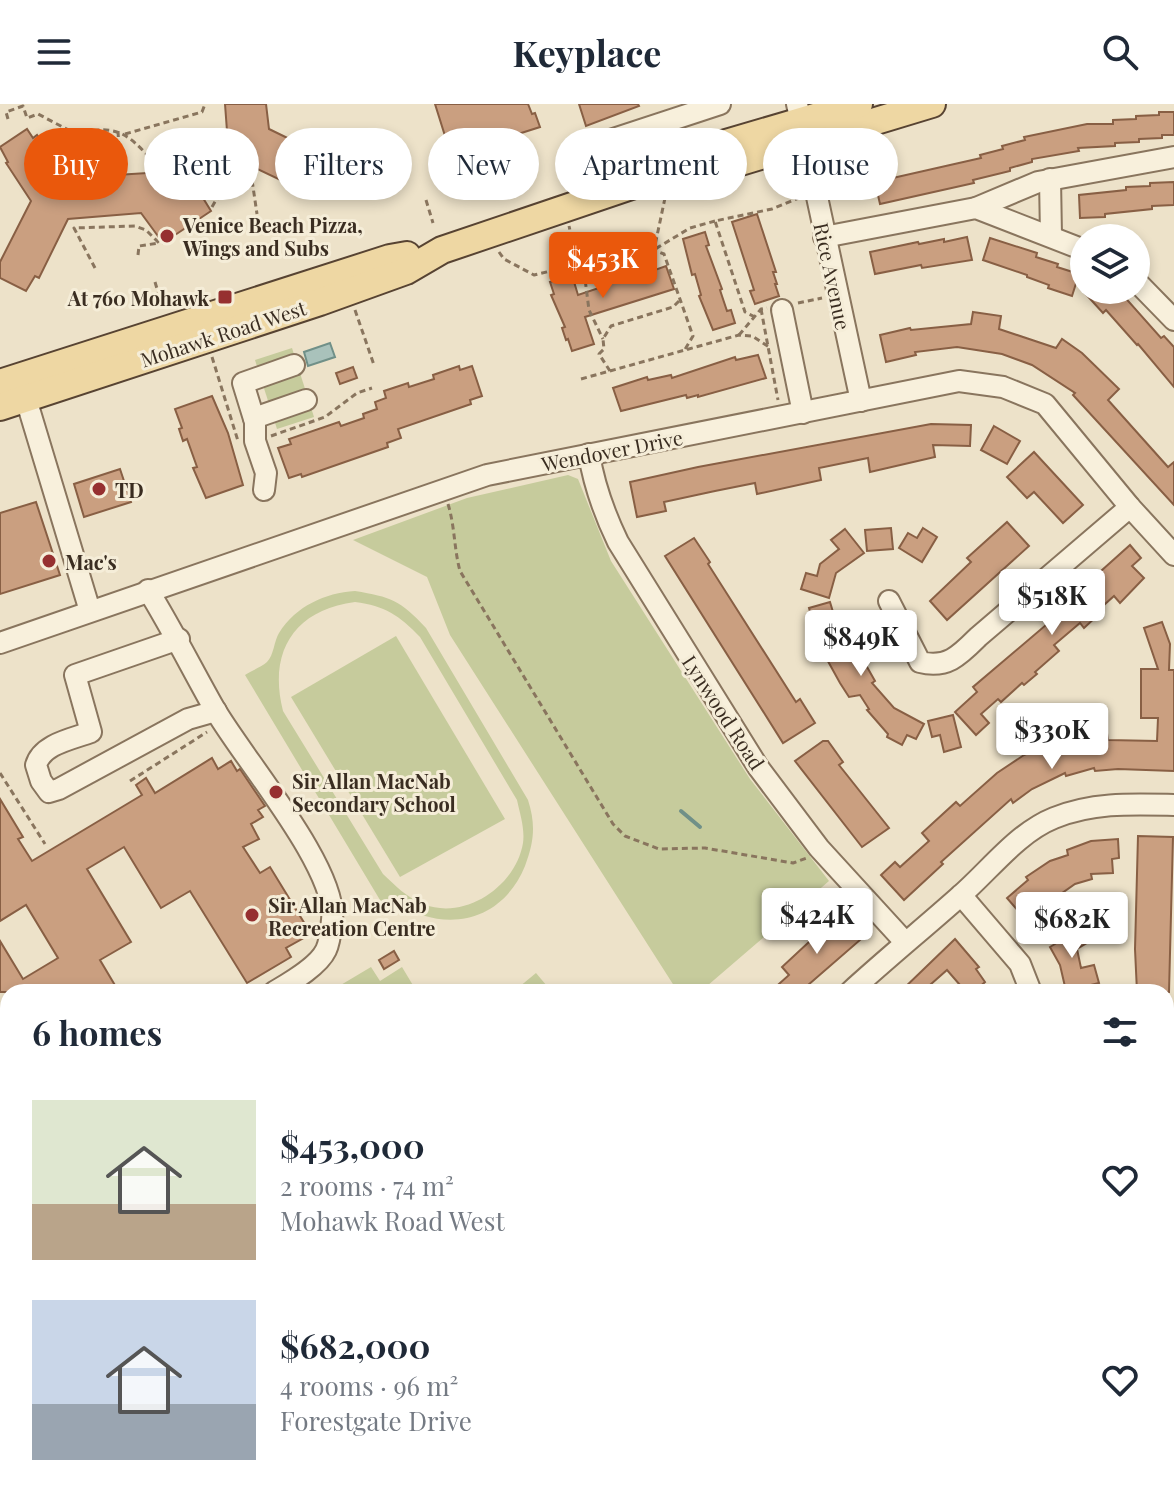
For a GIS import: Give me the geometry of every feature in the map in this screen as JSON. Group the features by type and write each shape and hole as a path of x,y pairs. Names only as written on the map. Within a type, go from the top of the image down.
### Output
{"main road":[{"name":"Mohawk Road West","path":"747,137 859,104"},
{"name":"Mohawk Road West","path":"802,122 932,104"},
{"name":"Mohawk Road West","path":"0,383 293,288 390,258 442,250 591,200"},
{"name":"Mohawk Road West","path":"0,407 320,302 406,271 442,250"},
{"path":"26,399 48,367"}],"street":[{"path":"647,128 720,104"},
{"path":"824,237 976,208 1050,179 1174,157"},
{"path":"1050,179 1051,236"},
{"name":"Rice Avenue","path":"817,200 861,401"},
{"path":"976,208 1070,244"},
{"path":"279,315 293,288 320,302"},
{"path":"1150,295 1174,320"},
{"path":"782,310 803,413"},
{"path":"264,490 266,473 255,441 254,418 243,383 294,365"},
{"name":"Wendover Drive","path":"0,643 487,475 959,381 1003,387 1045,404 1174,555"},
{"path":"26,399 90,611"},
{"path":"254,418 306,400"},
{"name":"Lynwood Road","path":"589,454 606,517 637,576 758,767 819,848 905,942"},
{"path":"889,601 920,662 933,665 946,663 957,658 1130,507"},
{"path":"148,590 179,639 220,716 302,839 327,889 333,917 326,951 302,975 287,984"},
{"path":"179,639 75,675 91,732 50,747 41,754 36,765 41,781 49,792 59,789 188,719 220,716"},
{"path":"859,984 1018,841 1051,819 1087,807 1174,805"},
{"path":"961,895 1020,964 1028,984"}],"path":[{"path":"128,133 202,112 205,104"},
{"path":"8,119 6,112 23,106 27,118 38,114 65,128"},
{"path":"128,137 144,153"},
{"path":"212,207 216,200 252,180 257,214"},
{"path":"426,200 433,223"},
{"path":"654,250 665,205 662,200"},
{"path":"486,235 504,259 534,275 563,268 612,269 654,250 690,228 772,209 797,200"},
{"path":"563,268 569,256 572,236 564,209"},
{"path":"715,221 745,312 755,317"},
{"path":"95,268 74,228 135,226 146,230 159,243 139,246 138,255"},
{"path":"654,250 664,254 693,336 700,346"},
{"path":"569,256 578,269"},
{"path":"584,270 589,310 603,339 604,349 599,354 610,371"},
{"path":"155,282 168,327"},
{"path":"348,292 374,365"},
{"path":"598,327 673,307 680,300"},
{"path":"673,307 684,311"},
{"path":"761,309 781,417"},
{"path":"603,339 611,326"},
{"path":"581,379 739,335 752,336 769,347"},
{"path":"684,351 693,336"},
{"path":"206,338 241,446 325,417 357,393 372,388"},
{"path":"443,489 455,531 460,571 613,824 625,836 659,849 705,848 793,863 806,860 819,848"},
{"path":"130,781 220,716"},
{"path":"0,773 45,844"}],"green space":[{"path":"292,348 314,417 277,429 255,360"},
{"path":"568,475 578,479 611,561 750,779 829,881 709,984 673,984 450,635 427,577 353,540 467,498"},
{"path":"344,592 367,593 394,601 426,628 528,800 533,833 525,866 502,900 471,917 453,920 434,918 396,903 386,910 245,675 267,662 279,633 294,615 322,598","holes":["355,602 391,613 420,637 517,800 523,832 518,859 499,886 471,904 455,908 423,904 406,895 383,874 283,711 279,670 290,637 301,624 316,614"]},
{"path":"396,636 505,819 400,877 291,697"},
{"path":"371,967 380,981 402,967 412,984 342,984"},
{"path":"536,973 545,984 523,984"}],"water":[{"path":"330,343 335,357 308,366 304,352"}],"building":[{"path":"225,104 266,104 269,129 275,132 275,177 259,170 259,128 227,128"},
{"path":"435,104 528,104 540,127 537,128 443,128"},
{"path":"579,104 638,104 639,106 586,126"},
{"path":"1159,112 1174,112 1174,135 1115,143 1115,146 1078,148 1079,151 1032,159 1032,162 1010,168 1010,171 973,180 974,183 898,200 898,177 981,158 980,155 1003,149 1002,146 1025,140 1024,137 1087,124 1113,124 1113,120 1136,119 1136,116 1159,115"},
{"path":"24,131 24,190 6,163 0,147"},
{"path":"144,173 144,200 204,200 211,211 163,243 141,213 68,219 39,278 35,276 26,291 0,278 0,262 30,200 128,200 128,174"},
{"path":"1174,182 1174,205 1105,214 1105,217 1080,218 1079,195"},
{"path":"757,214 776,272 773,272 779,296 755,304 750,291 754,290 732,222"},
{"path":"705,232 709,245 706,246 720,290 735,323 713,330 699,296 695,274 692,275 683,239"},
{"path":"967,237 972,260 875,274 870,252 918,242 944,239 944,242"},
{"path":"990,238 1037,253 1036,257 1070,271 1070,295 1048,288 1049,285 1027,275 983,260"},
{"path":"666,266 674,289 585,317 594,344 572,351 551,295 554,294 550,282 572,275 578,295 654,267 655,270"},
{"path":"1095,304 1131,304 1161,338 1164,336 1174,347 1174,387 1106,310 1103,313"},
{"path":"973,312 1001,316 999,329 1056,348 1062,339 1082,353 1119,389 1108,400 1168,467 1174,462 1174,505 1073,395 1075,393 1032,365 1002,354 957,347 915,352 916,355 886,362 880,335 910,328 971,324"},
{"path":"758,355 766,378 698,397 687,398 686,395 621,411 613,388 647,377 648,380 671,375 672,378 735,357 736,360"},
{"path":"459,366 460,370 472,366 482,396 470,400 471,404 398,429 401,438 387,443 388,447 302,477 301,474 289,478 278,448 291,444 289,439 339,422 341,426 364,418 363,414 377,409 375,402 386,398 384,391 434,379 433,375"},
{"path":"353,367 357,378 340,384 336,373"},
{"path":"212,396 228,433 243,485 206,498 193,468 197,467 187,439 183,441 175,409"},
{"path":"931,424 971,425 970,446 933,445 935,457 870,472 868,458 819,468 821,480 757,494 755,483 715,491 664,502 666,511 637,517 630,482"},
{"path":"994,426 1020,441 1007,464 981,450"},
{"path":"1034,452 1083,505 1063,523 1034,492 1027,498 1007,477"},
{"path":"120,469 131,502 84,517 74,484"},
{"path":"36,502 60,575 0,594 0,513"},
{"path":"1007,522 1029,546 947,620 930,601 971,562 967,558"},
{"path":"891,528 893,549 867,551 865,530"},
{"path":"923,528 937,537 922,562 899,548 908,533 917,538"},
{"path":"845,529 864,553 836,573 829,598 801,589 806,573 817,576 820,564 839,549 831,540"},
{"path":"694,538 796,702 800,699 815,723 783,743 665,556"},
{"path":"1130,545 1141,558 1132,566 1144,578 1120,603 1114,596 1084,628 1080,623 1054,645 1059,651 1035,672 1037,674 981,714 989,723 976,735 955,712 977,692 973,687 1066,608 1063,605"},
{"path":"830,602 839,632 843,629 850,637 875,681 872,683 894,708 924,724 916,739 907,735 902,745 887,737 888,734 867,710 860,695 849,697 840,683 824,654 834,647 824,631 816,633 809,608"},
{"path":"1162,622 1170,644 1169,670 1174,670 1174,771 1095,771 1094,768 1066,776 1065,773 1032,789 1013,803 1011,799 904,900 881,875 895,862 900,867 929,841 922,833 956,802 960,806 997,773 1024,755 1081,736 1107,733 1108,740 1157,741 1158,718 1141,718 1141,669 1158,669 1144,628"},
{"path":"953,715 961,747 944,752 940,735 932,737 928,721"},
{"path":"823,741 828,741 843,762 839,765 889,828 862,847 795,761"},
{"path":"212,758 218,769 231,761 237,771 240,769 265,806 258,810 263,817 251,824 259,839 243,847 260,873 270,867 311,934 286,948 291,957 247,983 190,891 161,908 124,847 87,869 131,942 100,960 114,984 0,984 0,941 23,979 58,958 26,905 0,921 0,799 23,837 18,839 32,861 142,795 136,785 146,778 155,793"},
{"path":"1138,836 1173,837 1169,984 1137,984"},
{"path":"1118,839 1119,858 1112,859 1113,873 1091,874 1092,879 1075,884 1041,908 1043,911 1031,921 1027,921 1007,898 1028,880 1026,877 1050,861 1068,855 1067,850 1091,841"},
{"path":"838,915 860,940 809,984 779,984 789,975 782,967"},
{"path":"1064,927 1068,935 1079,928 1087,943 1077,949 1081,968 1094,965 1099,983 1064,984 1060,965 1050,947 1055,944 1050,935"},
{"path":"955,939 979,967 976,969 985,982 959,984 947,970 931,984 908,984"},
{"path":"394,951 399,960 384,969 379,960"}],"waterway":[{"path":"681,811 700,827"}],"place":[{"name":"Venice Beach Pizza, Wings and Subs","path":"167,236"},
{"name":"At 760 Mohawk","path":"225,297"},
{"name":"TD","path":"99,489"},
{"name":"Mac's","path":"49,561"},
{"name":"Sir Allan MacNab Secondary School","path":"276,792"},
{"name":"Sir Allan MacNab Recreation Centre","path":"252,915"}]}
